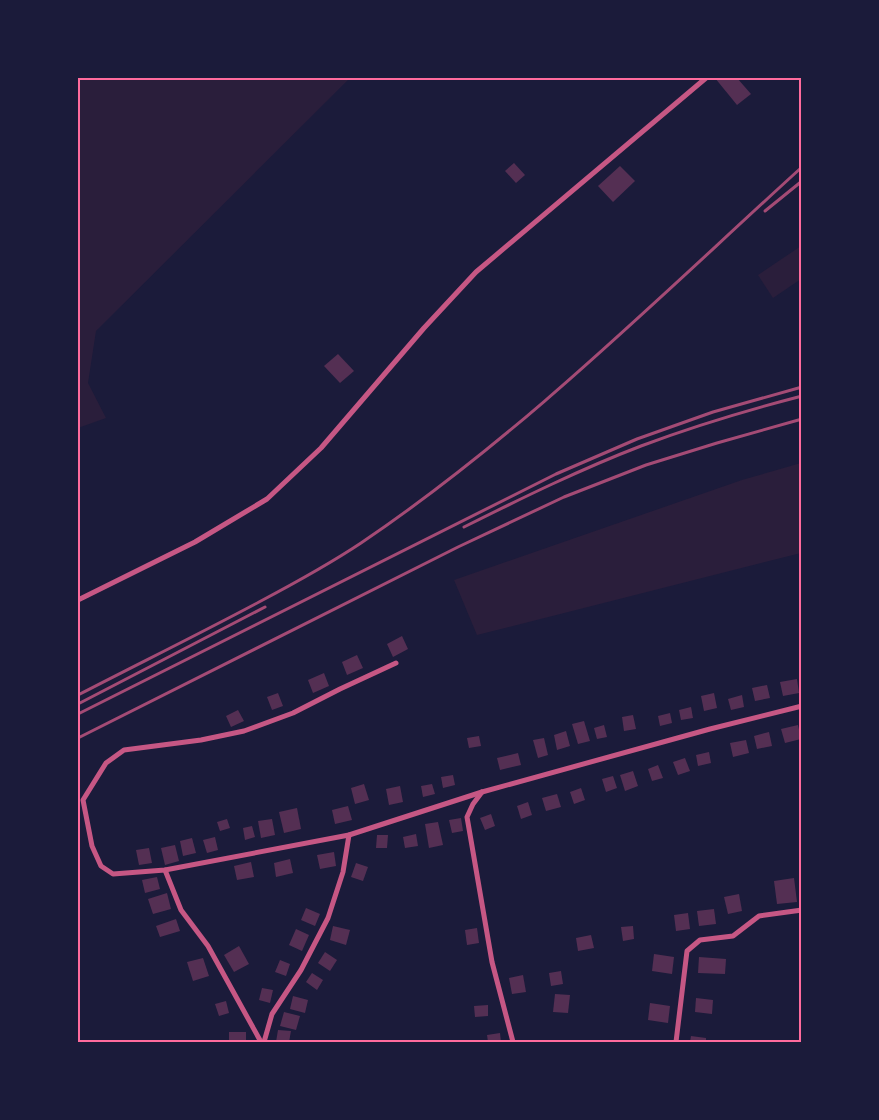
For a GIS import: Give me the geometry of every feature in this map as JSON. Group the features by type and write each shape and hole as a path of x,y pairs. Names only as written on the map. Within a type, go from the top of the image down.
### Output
{"street":[{"path":"78,600 195,542 268,499 321,448 424,328 476,272 706,78"},
{"path":"396,663 293,713 244,731 201,740 124,750 106,763 83,800 92,846 101,866 113,874 165,870 349,835 482,792 710,729 802,706"},
{"path":"482,792 473,804 468,816 492,962 513,1042"},
{"path":"263,1042 272,1014 301,970 328,918 343,872 349,835"},
{"path":"165,870 181,910 208,946 263,1042"},
{"path":"676,1042 687,951 700,940 734,936 759,916 802,910"}],"shaded area":[{"path":"78,78 350,78 96,331 88,383 106,418 78,428"},
{"path":"801,246 801,279 773,298 758,275"},
{"path":"801,463 801,553 477,635 454,580 742,480"}],"building":[{"path":"715,78 737,78 751,94 737,105"},
{"path":"514,163 525,175 516,183 505,171"},
{"path":"620,166 635,181 613,202 598,186"},
{"path":"338,354 354,371 340,383 324,366"},
{"path":"402,636 408,649 393,657 387,644"},
{"path":"357,655 363,668 347,675 342,662"},
{"path":"324,673 329,686 313,693 308,680"},
{"path":"797,679 799,693 783,696 780,682"},
{"path":"767,685 770,698 755,701 752,688"},
{"path":"278,693 283,706 272,710 267,697"},
{"path":"714,693 717,708 704,711 701,696"},
{"path":"742,695 744,707 731,710 728,699"},
{"path":"691,707 693,718 681,720 679,710"},
{"path":"238,710 244,721 231,727 226,716"},
{"path":"670,713 672,723 660,726 658,716"},
{"path":"633,715 636,729 624,731 622,717"},
{"path":"584,721 590,741 578,744 572,724"},
{"path":"604,725 607,737 597,739 594,728"},
{"path":"798,725 801,739 785,743 781,729"},
{"path":"566,731 570,746 557,750 554,735"},
{"path":"769,732 772,746 757,749 754,736"},
{"path":"479,736 481,746 469,748 467,738"},
{"path":"544,738 548,755 538,758 533,740"},
{"path":"746,740 749,753 733,757 730,743"},
{"path":"709,752 711,763 698,766 696,755"},
{"path":"518,753 521,765 500,770 497,758"},
{"path":"685,758 690,771 678,775 673,762"},
{"path":"658,765 663,778 652,781 648,769"},
{"path":"633,771 638,786 625,791 620,775"},
{"path":"453,775 455,785 443,788 441,777"},
{"path":"613,776 617,788 606,792 602,779"},
{"path":"364,784 369,800 355,804 351,788"},
{"path":"432,784 435,794 423,797 421,786"},
{"path":"400,786 403,802 389,805 386,789"},
{"path":"581,788 585,800 574,804 570,792"},
{"path":"557,794 561,807 546,811 542,798"},
{"path":"528,802 532,815 521,819 517,806"},
{"path":"348,806 352,820 335,824 332,810"},
{"path":"297,808 301,829 284,833 279,812"},
{"path":"491,814 495,826 485,830 480,818"},
{"path":"461,818 463,831 452,833 449,820"},
{"path":"227,819 230,828 220,831 217,822"},
{"path":"272,819 275,835 261,838 258,821"},
{"path":"438,822 443,845 429,848 425,824"},
{"path":"252,826 255,837 245,840 243,828"},
{"path":"416,834 418,846 405,848 403,837"},
{"path":"377,835 388,835 387,848 376,848"},
{"path":"215,837 218,850 207,853 203,840"},
{"path":"192,838 196,853 183,856 180,841"},
{"path":"175,845 179,861 165,865 161,848"},
{"path":"149,848 152,863 139,865 136,850"},
{"path":"334,852 336,866 320,869 317,855"},
{"path":"290,859 293,873 276,877 274,863"},
{"path":"251,862 254,877 237,880 234,866"},
{"path":"356,863 368,867 363,881 351,877"},
{"path":"157,877 160,889 145,893 142,880"},
{"path":"794,878 797,902 777,904 774,881"},
{"path":"167,893 171,909 153,914 148,899"},
{"path":"739,894 742,911 728,914 724,897"},
{"path":"306,908 320,914 315,926 301,920"},
{"path":"714,909 716,924 699,926 697,911"},
{"path":"688,913 690,929 676,931 674,915"},
{"path":"176,919 180,931 160,937 156,926"},
{"path":"333,926 350,930 346,945 330,940"},
{"path":"633,926 634,939 623,941 621,927"},
{"path":"477,928 479,943 467,945 465,930"},
{"path":"296,929 309,935 302,951 289,945"},
{"path":"591,935 594,948 578,951 576,938"},
{"path":"239,946 249,964 234,972 224,955"},
{"path":"325,952 337,960 330,971 318,963"},
{"path":"654,954 674,957 672,974 652,971"},
{"path":"699,957 726,959 725,974 698,973"},
{"path":"203,958 209,976 193,981 187,962"},
{"path":"280,960 290,964 286,976 275,972"},
{"path":"561,971 563,984 551,986 549,973"},
{"path":"312,973 323,980 317,990 306,982"},
{"path":"523,975 526,992 512,994 509,978"},
{"path":"262,988 273,990 270,1003 259,1000"},
{"path":"555,994 570,995 568,1013 553,1012"},
{"path":"293,996 308,1000 305,1013 290,1009"},
{"path":"696,998 713,1000 712,1014 695,1012"},
{"path":"226,1001 229,1013 219,1016 215,1004"},
{"path":"650,1003 670,1006 668,1023 648,1020"},
{"path":"488,1005 488,1016 475,1017 474,1006"},
{"path":"284,1012 300,1016 296,1030 280,1026"},
{"path":"278,1030 291,1031 289,1042 276,1042"},
{"path":"229,1032 246,1032 246,1042 229,1042"},
{"path":"500,1033 501,1042 488,1042 487,1035"},
{"path":"691,1036 706,1038 706,1042 690,1042"}],"railway":[{"path":"78,695 310,574 361,543 420,501 477,457 588,363 802,167"},
{"path":"765,211 802,181"},
{"path":"78,714 556,474 637,439 713,412 802,387"},
{"path":"464,527 574,474 641,446 721,419 802,396"},
{"path":"78,738 458,547 564,497 646,465 802,419"},
{"path":"78,704 265,607"}]}
